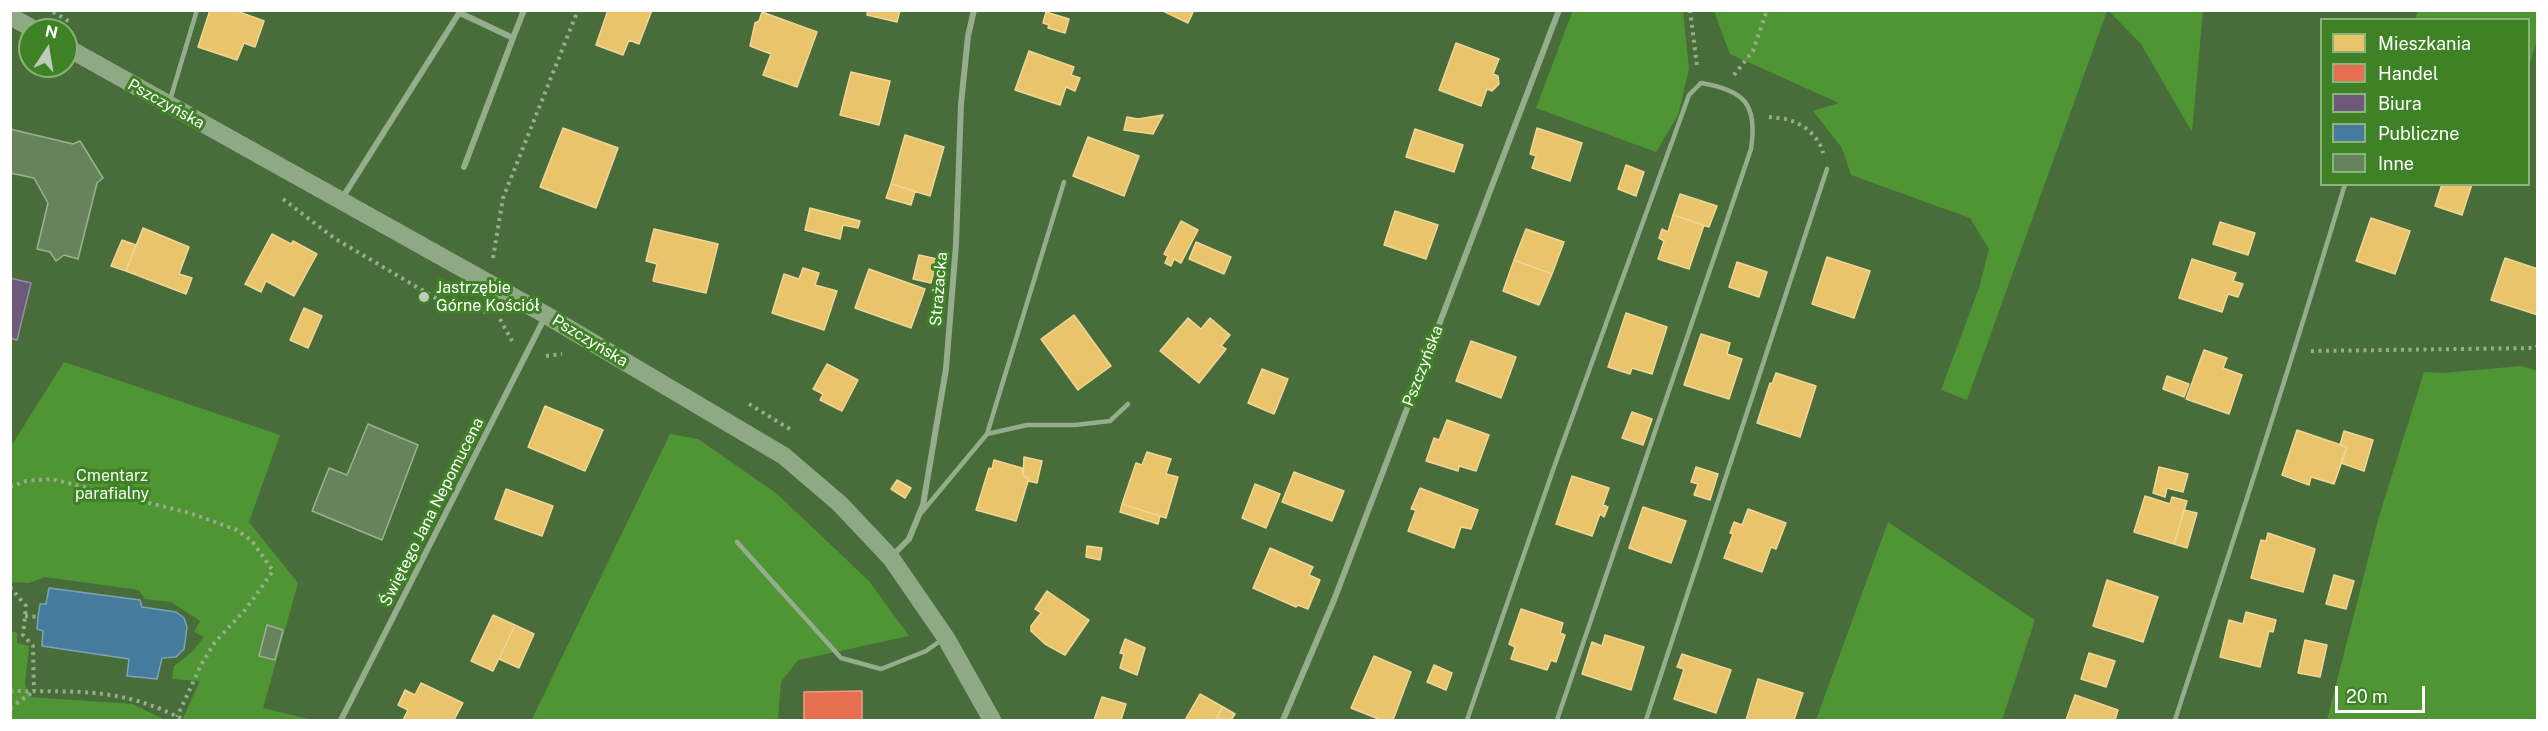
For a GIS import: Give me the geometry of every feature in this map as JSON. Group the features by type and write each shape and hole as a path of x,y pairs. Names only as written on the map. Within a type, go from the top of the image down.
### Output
{"street":[{"path":"464,167 524,10"},
{"name":"Strażacka","path":"891,558 909,539 923,505 946,369 956,244 961,104 968,36 974,10"},
{"name":"Pszczyńska","path":"1283,720 1334,600 1560,10"},
{"path":"340,201 461,12 513,39"},
{"name":"Pszczyńska","path":"78,54 546,315 784,456 840,504 891,558 946,638 992,720"},
{"name":"Świętego Jana Nepomucena","path":"341,720 546,315"}],"lane":[{"path":"168,105 197,10"},
{"path":"1467,720 1553,470 1689,95 1701,83 1724,87 1742,98 1751,111 1754,129 1751,149 1557,720"},
{"path":"1646,720 1827,169"},
{"path":"918,517 987,434 1064,182"},
{"path":"2175,720 2295,351 2344,186"},
{"path":"987,434 1027,425 1075,425 1110,421 1128,404"},
{"path":"736,542 841,658 881,669 926,651 946,638"}],"path":[{"path":"493,258 503,198 578,10"},
{"path":"1690,10 1701,83"},
{"path":"1724,87 1753,51 1767,10"},
{"path":"1751,111 1771,118 1790,120 1807,129 1821,144 1827,169"},
{"path":"276,193 334,238 444,303 498,315 513,340"},
{"path":"2295,351 2535,348 2538,346"},
{"path":"542,362 548,354 565,353"},
{"path":"10,487 26,481 51,479 190,513 237,530 252,541 273,571 246,609 215,642 201,665 177,717"},
{"path":"10,587 26,606 23,635 33,646 34,691"},
{"path":"25,616 38,617"},
{"path":"10,691 93,691 140,700 184,720"},
{"path":"10,708 34,691"}],"green space":[{"path":"1573,10 1683,11 1689,69 1678,115 1656,152 1536,108"},
{"path":"1714,11 2107,11 1967,400 1941,390 1980,285 1989,249 1970,218 1851,175 1842,148 1813,111 1839,103 1730,54"},
{"path":"2109,11 2203,11 2192,132 2141,44"},
{"path":"2418,11 2537,11 2537,40 2530,64 2530,18 2415,18"},
{"name":"Cmentarz parafialny","path":"64,362 280,435 249,522 298,583 263,708 313,720 182,720 200,681 172,679 174,666 193,651 204,637 194,632 200,621 171,602 145,599 139,590 45,577 29,583 11,582 10,448"},
{"path":"2521,366 2538,371 2537,720 2327,720 2378,520 2424,372 2443,373"},
{"path":"670,434 698,439 776,493 869,581 909,636 798,660 781,682 778,720 534,720 532,719"},
{"path":"1888,522 2035,620 2002,720 1816,720"},
{"path":"11,631 17,633 17,643 29,646 25,684 29,697 132,704 166,720 11,720"}],"building: Mieszkania":[{"path":"210,10 234,10 264,21 255,47 244,43 237,60 198,47"},
{"path":"608,10 652,10 639,44 629,40 623,55 596,45"},
{"path":"868,10 900,10 897,22 867,15"},
{"path":"1161,10 1194,10 1188,23"},
{"path":"762,12 817,32 797,87 763,75 771,54 750,46 755,23 759,21"},
{"path":"1046,12 1069,19 1065,33 1048,28 1049,25 1043,23"},
{"path":"1456,43 1499,59 1493,74 1498,76 1499,84 1492,91 1487,89 1481,106 1439,90"},
{"path":"1029,51 1074,67 1071,75 1080,78 1075,91 1066,87 1060,105 1015,90"},
{"path":"851,72 890,81 879,125 840,115"},
{"path":"1163,115 1153,134 1124,130 1127,117 1138,119"},
{"path":"563,128 618,148 596,208 540,187"},
{"path":"1537,128 1582,143 1570,181 1532,168 1536,156 1530,154"},
{"path":"1415,129 1463,145 1454,172 1406,157"},
{"path":"905,135 944,147 930,196 891,184"},
{"path":"1088,137 1139,156 1124,196 1073,176"},
{"path":"1626,165 1644,172 1636,196 1618,189"},
{"path":"891,184 915,191 911,205 886,198"},
{"path":"2441,186 2471,186 2462,215 2435,206"},
{"path":"1680,194 1717,206 1709,227 1673,215"},
{"path":"810,208 860,221 858,228 843,225 840,239 805,230"},
{"path":"1395,211 1438,225 1426,259 1384,245"},
{"path":"1673,215 1704,225 1689,269 1658,259 1664,241 1659,238 1662,229 1668,232"},
{"path":"2371,218 2410,231 2395,274 2356,261"},
{"path":"1181,221 1198,230 1181,263 1174,259 1171,266 1165,263 1168,256 1164,254"},
{"path":"2220,222 2255,233 2248,255 2213,244"},
{"path":"143,228 189,247 179,274 192,278 186,294 126,271"},
{"path":"654,229 718,244 706,293 653,281 657,264 646,261"},
{"path":"1526,229 1564,242 1552,274 1514,260"},
{"path":"272,234 291,244 293,241 317,254 294,296 266,281 261,292 245,284"},
{"path":"122,240 136,245 126,271 111,266"},
{"path":"1196,242 1231,257 1224,274 1189,259"},
{"path":"919,255 937,259 931,283 913,279"},
{"path":"1827,257 1870,271 1854,318 1812,304"},
{"path":"2505,258 2538,269 2538,315 2491,300"},
{"path":"2192,259 2236,273 2233,281 2243,284 2238,297 2228,294 2222,312 2179,298"},
{"path":"1514,260 1552,274 1539,305 1503,291"},
{"path":"1737,262 1767,272 1759,297 1729,287"},
{"path":"803,268 819,273 815,285 837,291 824,330 772,313 784,274 799,279"},
{"path":"869,269 925,289 911,328 855,308"},
{"path":"304,308 322,316 308,348 290,340"},
{"path":"1626,313 1667,327 1652,374 1632,368 1630,374 1608,367"},
{"path":"1074,315 1111,366 1078,390 1041,339"},
{"path":"1188,318 1201,329 1210,318 1230,335 1221,346 1226,349 1199,383 1160,351"},
{"path":"1701,334 1730,343 1727,354 1742,359 1729,399 1684,385"},
{"path":"1471,341 1516,357 1501,398 1456,381"},
{"path":"2204,350 2227,358 2223,368 2242,375 2229,414 2186,399"},
{"path":"827,364 858,380 842,411 820,400 823,394 813,389"},
{"path":"1262,369 1288,379 1274,414 1248,403"},
{"path":"1776,373 1816,386 1800,437 1757,423 1770,383 1772,384"},
{"path":"2167,376 2189,384 2184,397 2163,389"},
{"path":"545,406 603,430 585,471 528,447"},
{"path":"1632,412 1652,419 1643,445 1622,438"},
{"path":"1447,420 1489,435 1476,471 1459,466 1458,471 1426,461 1434,438 1439,440"},
{"path":"2297,430 2347,447 2334,484 2311,477 2309,485 2282,475"},
{"path":"2344,431 2373,440 2364,471 2341,463 2347,447 2340,445"},
{"path":"1147,452 1171,459 1166,474 1178,477 1166,518 1122,504 1136,463 1142,465"},
{"path":"1024,457 1042,461 1037,483 1028,481 1029,478 1023,476"},
{"path":"994,460 1022,468 1023,476 1029,478 1016,521 976,510 989,468 992,469"},
{"path":"1696,467 1718,474 1710,500 1694,495 1698,484 1691,482"},
{"path":"2159,467 2188,474 2183,492 2167,488 2165,497 2153,493"},
{"path":"1294,472 1344,491 1332,521 1282,502"},
{"path":"1572,476 1609,488 1603,505 1608,507 1604,517 1600,514 1592,536 1556,524"},
{"path":"897,480 911,488 905,498 891,489"},
{"path":"1255,484 1280,494 1266,528 1242,518"},
{"path":"1420,488 1478,510 1471,529 1461,527 1454,548 1408,531 1416,510 1411,509"},
{"path":"506,489 553,506 542,536 495,519"},
{"path":"2145,496 2170,504 2172,497 2187,501 2174,544 2134,532"},
{"path":"1122,504 1160,516 1158,524 1120,512"},
{"path":"1643,507 1686,521 1671,563 1629,548"},
{"path":"1748,509 1786,523 1776,549 1771,547 1762,572 1724,558 1733,534 1730,533 1734,522 1742,525"},
{"path":"2184,510 2197,513 2187,548 2174,544"},
{"path":"2268,533 2315,549 2303,592 2251,578 2261,540 2266,541"},
{"path":"1087,546 1102,548 1100,560 1086,557"},
{"path":"1270,548 1313,567 1309,575 1320,580 1308,609 1298,605 1296,607 1253,588"},
{"path":"2334,575 2354,581 2346,609 2326,604"},
{"path":"2107,580 2158,597 2143,642 2093,626"},
{"path":"1047,591 1089,620 1065,655 1045,644 1031,631 1031,626 1041,613 1035,609"},
{"path":"1521,609 1563,623 1560,633 1565,635 1556,662 1551,660 1547,670 1511,659 1515,647 1509,644"},
{"path":"2246,612 2276,620 2273,632 2269,631 2260,667 2220,657 2229,620 2243,624"},
{"path":"493,615 515,625 493,671 471,661"},
{"path":"515,625 534,634 519,668 499,659"},
{"path":"1605,635 1644,647 1631,690 1582,674 1592,642 1602,646"},
{"path":"1125,639 1145,648 1137,675 1120,668 1124,654 1120,653"},
{"path":"2305,640 2327,645 2320,677 2298,673"},
{"path":"2089,653 2115,661 2106,687 2081,679"},
{"path":"1682,654 1731,670 1716,713 1674,699 1684,669 1677,667"},
{"path":"1374,656 1411,672 1393,720 1381,720 1351,708"},
{"path":"1434,665 1452,673 1446,690 1427,682"},
{"path":"1758,679 1803,693 1794,720 1746,720"},
{"path":"421,683 463,703 454,720 403,720 408,710 398,705 405,690 415,695"},
{"path":"1200,694 1223,707 1216,720 1185,720"},
{"path":"2075,695 2118,710 2115,720 2066,720"},
{"path":"1102,697 1126,704 1121,720 1094,720"},
{"path":"1223,707 1235,714 1231,720 1216,719"}],"building: Handel":[{"path":"862,691 862,720 804,720 804,692"}],"building: Biura":[{"path":"10,278 31,283 17,340 10,338"}],"building: Publiczne":[{"path":"49,588 140,600 142,607 176,612 184,618 187,627 184,649 176,657 162,658 157,679 127,676 129,659 42,646 43,631 37,629 38,617 40,604 46,604"}],"building: Inne":[{"path":"10,129 73,144 80,141 103,178 97,183 78,259 64,255 56,261 50,252 37,249 48,203 34,178 10,173"},
{"path":"368,424 418,445 382,540 312,511 329,468 347,475"},
{"path":"267,625 283,630 275,660 259,656"}],"place":[{"name":"Jastrzębie Górne Kościół","path":"424,297"}]}
